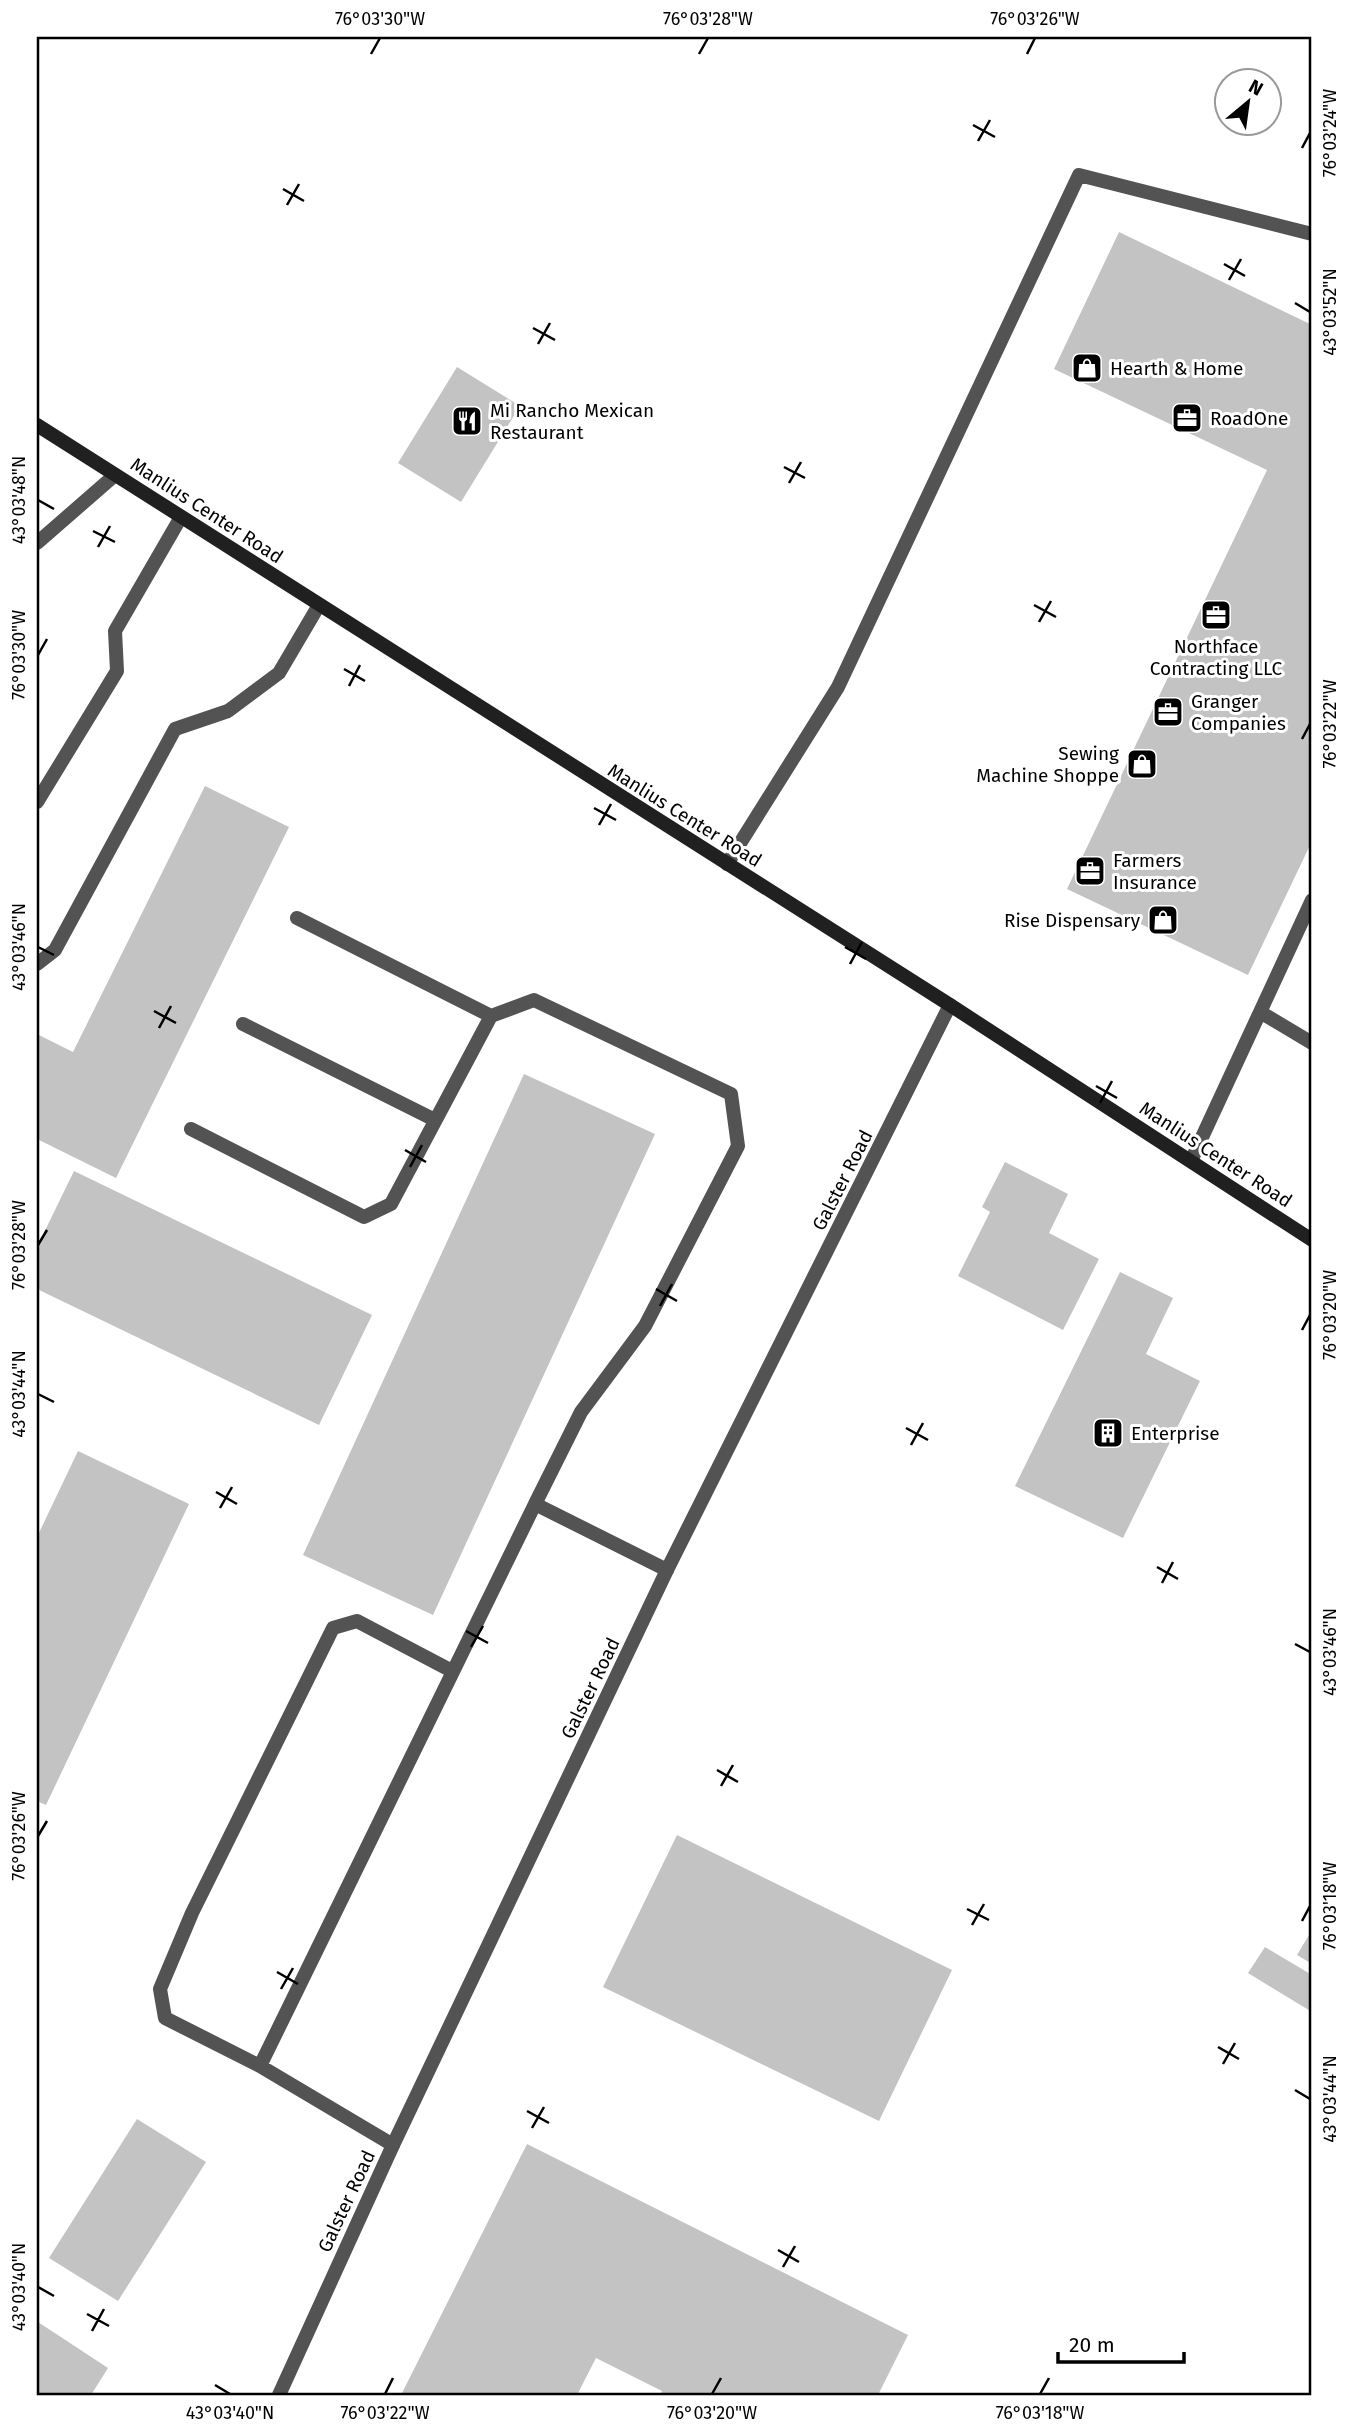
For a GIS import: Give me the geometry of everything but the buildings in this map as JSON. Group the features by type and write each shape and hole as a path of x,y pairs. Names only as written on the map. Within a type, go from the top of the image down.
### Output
{"main road":[{"name":"Manlius Center Road","path":"37,425 950,1005 1312,1240"}],"street":[{"path":"727,864 838,687 1079,175 1312,234"},
{"path":"37,543 115,475"},
{"path":"37,802 117,671 115,631 181,516"},
{"path":"37,964 55,950 175,729 229,711 279,673 319,605"},
{"path":"1191,1161 1312,900"},
{"path":"297,918 491,1016"},
{"path":"191,1129 365,1217 391,1204 491,1016 534,1000 731,1094 738,1146 645,1326 581,1412 260,2066"},
{"name":"Galster Road","path":"278,2395 393,2145 667,1570 950,1005"},
{"path":"1260,1012 1312,1043"},
{"path":"243,1024 435,1120"},
{"path":"535,1504 667,1570"},
{"path":"393,2145 260,2066 165,2018 160,1989 192,1913 333,1628 357,1621 452,1671"}],"place":[{"name":"Hearth & Home","path":"1087,368"},
{"name":"RoadOne","path":"1187,418"},
{"name":"Mi Rancho Mexican Restaurant","path":"467,421"},
{"name":"Northface Contracting LLC","path":"1216,615"},
{"name":"Granger Companies","path":"1168,712"},
{"name":"Sewing Machine Shoppe","path":"1142,764"},
{"name":"Farmers Insurance","path":"1090,871"},
{"name":"Rise Dispensary","path":"1163,920"},
{"name":"Enterprise","path":"1108,1433"}]}
